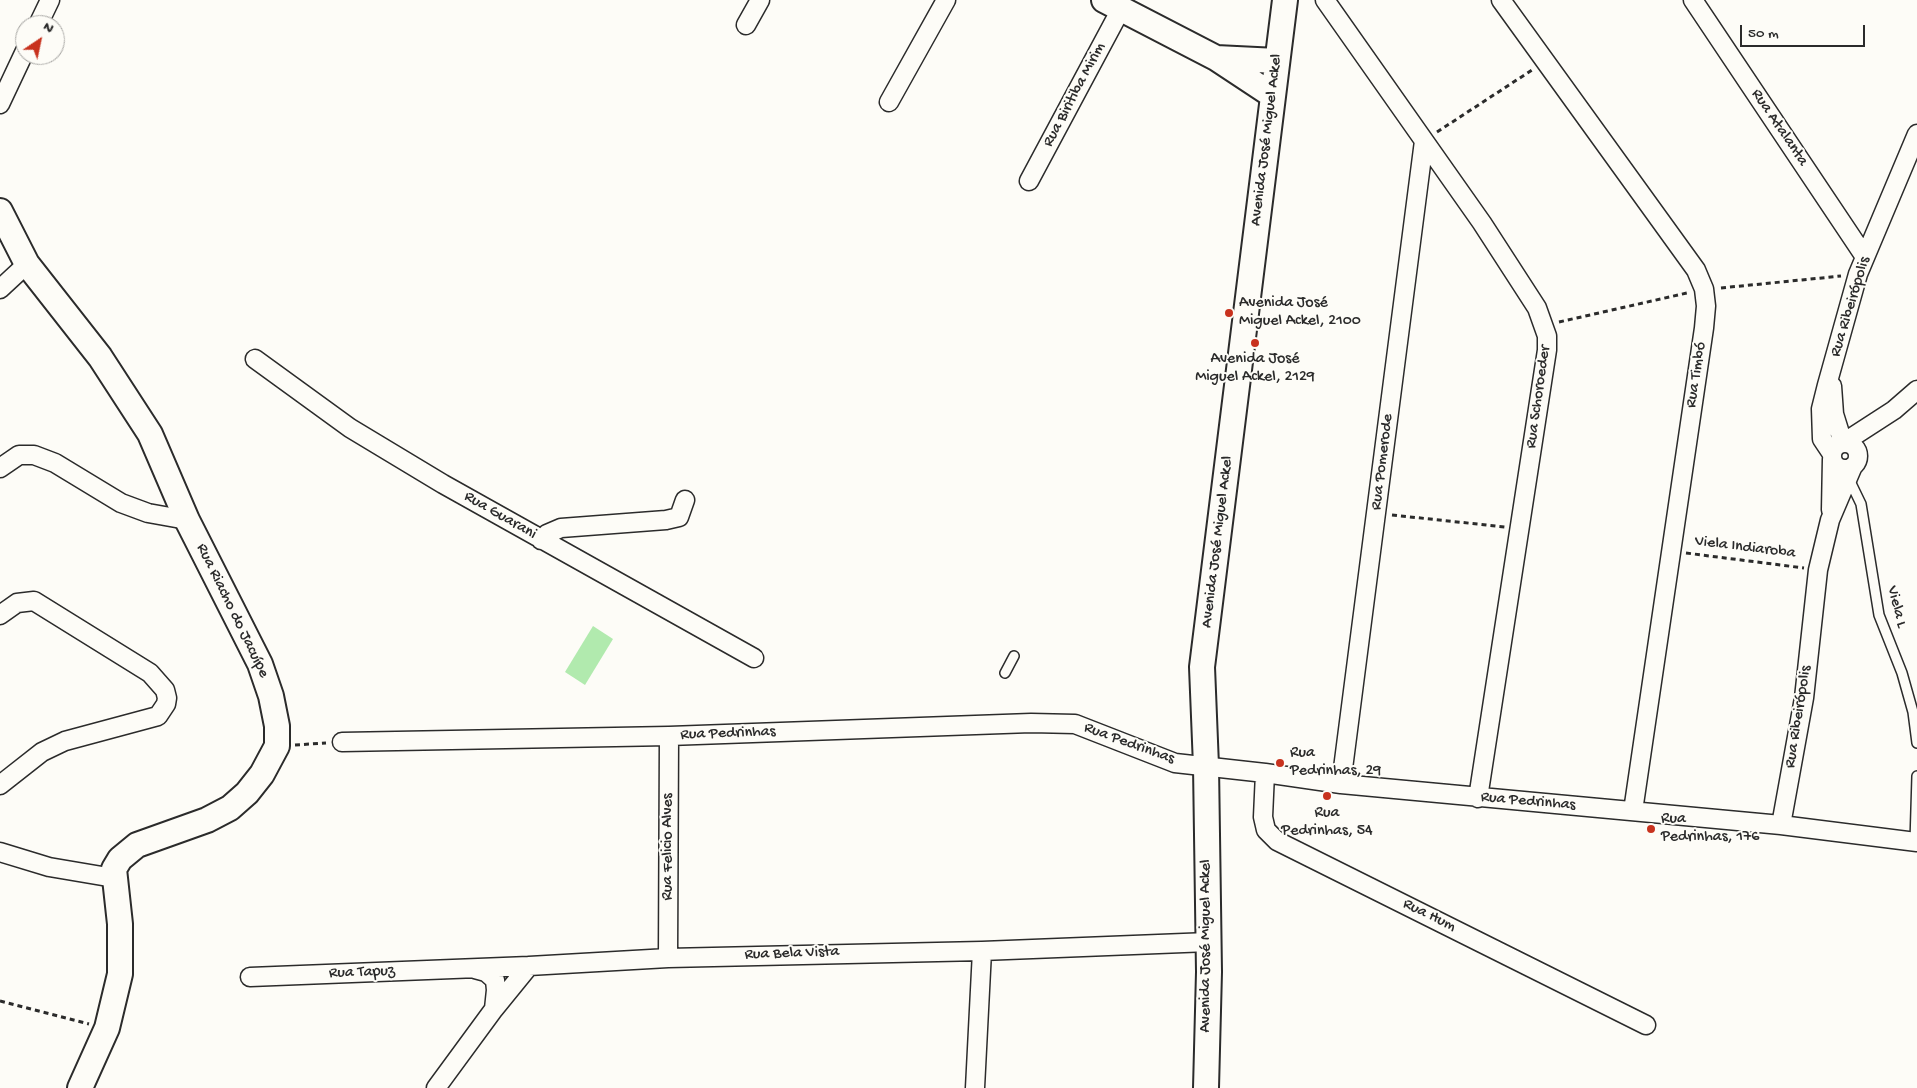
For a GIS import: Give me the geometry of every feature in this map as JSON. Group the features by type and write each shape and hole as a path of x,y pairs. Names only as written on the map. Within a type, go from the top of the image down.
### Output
{"street":[{"path":"43,15 50,0"},
{"path":"746,25 760,0"},
{"path":"889,102 946,0"},
{"name":"Avenida José Miguel Ackel","path":"1206,1088 1209,942 1202,667 1272,95 1286,0"},
{"name":"Rua Schoroeder","path":"1325,0 1482,224 1536,308 1547,336 1478,798"},
{"name":"Rua Timbó","path":"1502,0 1696,270 1704,289 1706,306 1704,328 1633,811"},
{"name":"Rua Atalanta","path":"1693,0 1865,257"},
{"path":"1112,4 1216,58 1272,95"},
{"name":"Rua Biritiba Mirim","path":"1029,181 1112,4"},
{"path":"1216,58 1277,61"},
{"path":"0,104 18,65"},
{"name":"Rua Ribeirópolis","path":"1781,824 1804,698 1818,570 1830,520 1836,452 1834,399 1830,374 1865,257 1917,134"},
{"name":"Rua Pomerode","path":"1341,784 1424,141"},
{"name":"Rua Riacho do Jacuípe","path":"0,211 27,264 100,357 150,434 187,520 260,664 271,696 277,726 277,746"},
{"path":"0,289 27,264"},
{"name":"Rua Guarani","path":"255,359 350,428 541,540 754,658"},
{"path":"1836,452 1894,410 1917,390"},
{"name":"Rua Ribeirópolis","path":"1830,520 1853,466 1894,410"},
{"path":"1854,447 1853,466 1841,468 1836,452 1854,447"},
{"path":"0,468 19,455 34,455 55,463 121,502 148,513 187,520"},
{"path":"541,540 546,534 561,528 666,520 679,517 685,500"},
{"path":"0,615 17,603 34,601 150,673 165,690 166,704 158,716 65,741 42,752 0,785"},
{"name":"Rua Pedrinhas","path":"342,742 669,736 1031,723 1075,724 1164,760 1206,766 1341,784 1478,798 1781,824 1916,842"},
{"name":"Rua Felicio Alves","path":"668,958 669,736"},
{"path":"80,1088 107,1028 120,974 120,924 114,869 120,859 137,845 207,820 230,808 247,793 262,774 277,746"},
{"name":"Rua Hum","path":"1265,773 1263,817 1266,830 1277,841 1646,1025"},
{"path":"0,852 49,867 114,878"},
{"name":"Rua Bela Vista","path":"529,966 668,958 982,951 1209,942"},
{"path":"975,1088 982,951"},
{"path":"436,1088 494,1009 529,966"},
{"name":"Rua Tapuz","path":"250,978 529,966"},
{"path":"474,968 486,972 495,980 494,1009"}],"lane":[{"name":"Viela L","path":"1853,466 1879,614 1913,712 1917,744"},
{"path":"1005,673 1014,656"},
{"path":"1916,842 1917,776"}],"path":[{"path":"1424,141 1545,62"},
{"path":"1376,514 1519,528"},
{"name":"Viela Indiaroba","path":"1670,551 1818,570"},
{"path":"277,746 342,742"},
{"path":"0,1001 107,1028"}],"green space":[{"path":"593,626 613,639 585,685 565,672"}],"place":[{"name":"Avenida José Miguel Ackel, 2100","path":"1229,313"},
{"name":"Avenida José Miguel Ackel, 2129","path":"1255,343"},
{"name":"Rua Pedrinhas, 29","path":"1280,763"},
{"name":"Rua Pedrinhas, 54","path":"1327,796"},
{"name":"Rua Pedrinhas, 176","path":"1651,829"}]}
